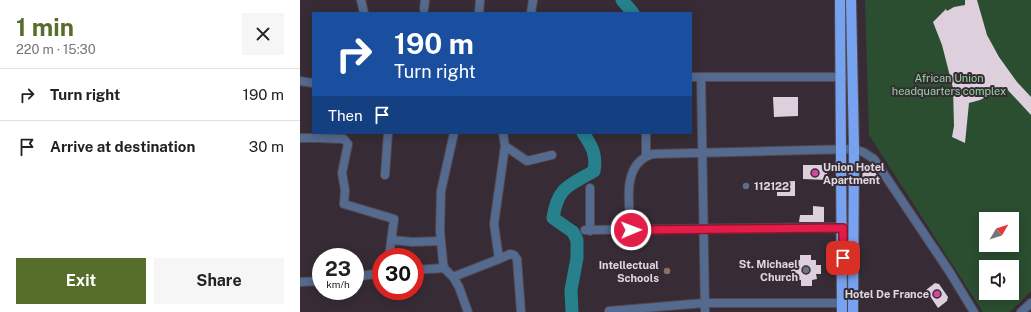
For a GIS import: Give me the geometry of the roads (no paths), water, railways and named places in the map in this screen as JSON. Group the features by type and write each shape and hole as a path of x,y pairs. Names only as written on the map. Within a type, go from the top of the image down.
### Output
{"main road":[{"path":"840,0 842,77 840,149 843,228 843,307"},
{"path":"851,0 854,149 853,312"}],"street":[{"path":"361,0 364,12"},
{"path":"424,9 425,0"},
{"path":"480,0 480,12"},
{"path":"531,12 533,0"},
{"path":"692,77 842,77"},
{"path":"701,77 705,312"},
{"path":"300,81 312,83"},
{"path":"385,175 388,134"},
{"path":"454,134 441,191 441,241 444,268 453,277 459,287 468,312"},
{"path":"499,259 494,224 505,146 503,134"},
{"path":"646,134 646,156"},
{"path":"300,138 318,136 344,139 347,141 348,144 342,173 345,190 344,204 392,217 395,222 391,248"},
{"path":"505,146 527,161 552,155"},
{"path":"631,230 629,178 637,163 646,156 653,154 854,149 863,152 874,159 950,271 974,312"},
{"path":"590,188 587,230 843,228"},
{"path":"392,240 422,242 441,241"},
{"path":"453,277 510,254 514,255 517,259 521,312"},
{"path":"424,269 444,268"},
{"path":"300,282 312,281"},
{"path":"609,311 704,303 843,307"},
{"path":"1021,312 1031,303"}],"waterway":[{"path":"622,0 632,12"},
{"path":"572,312 571,290 577,258 577,240 573,232 553,218 558,199 566,188 594,171 595,160 593,151 584,134"}],"place":[{"name":"Union Hotel Apartment","path":"815,173"},
{"name":"112122","path":"746,186"},
{"name":"St. Michael Church","path":"806,270"},
{"name":"Intellectual Schools","path":"667,271"},
{"name":"Hotel De France","path":"937,294"}],"park label":[{"name":"African Union headquarters complex","path":"949,84"}]}
